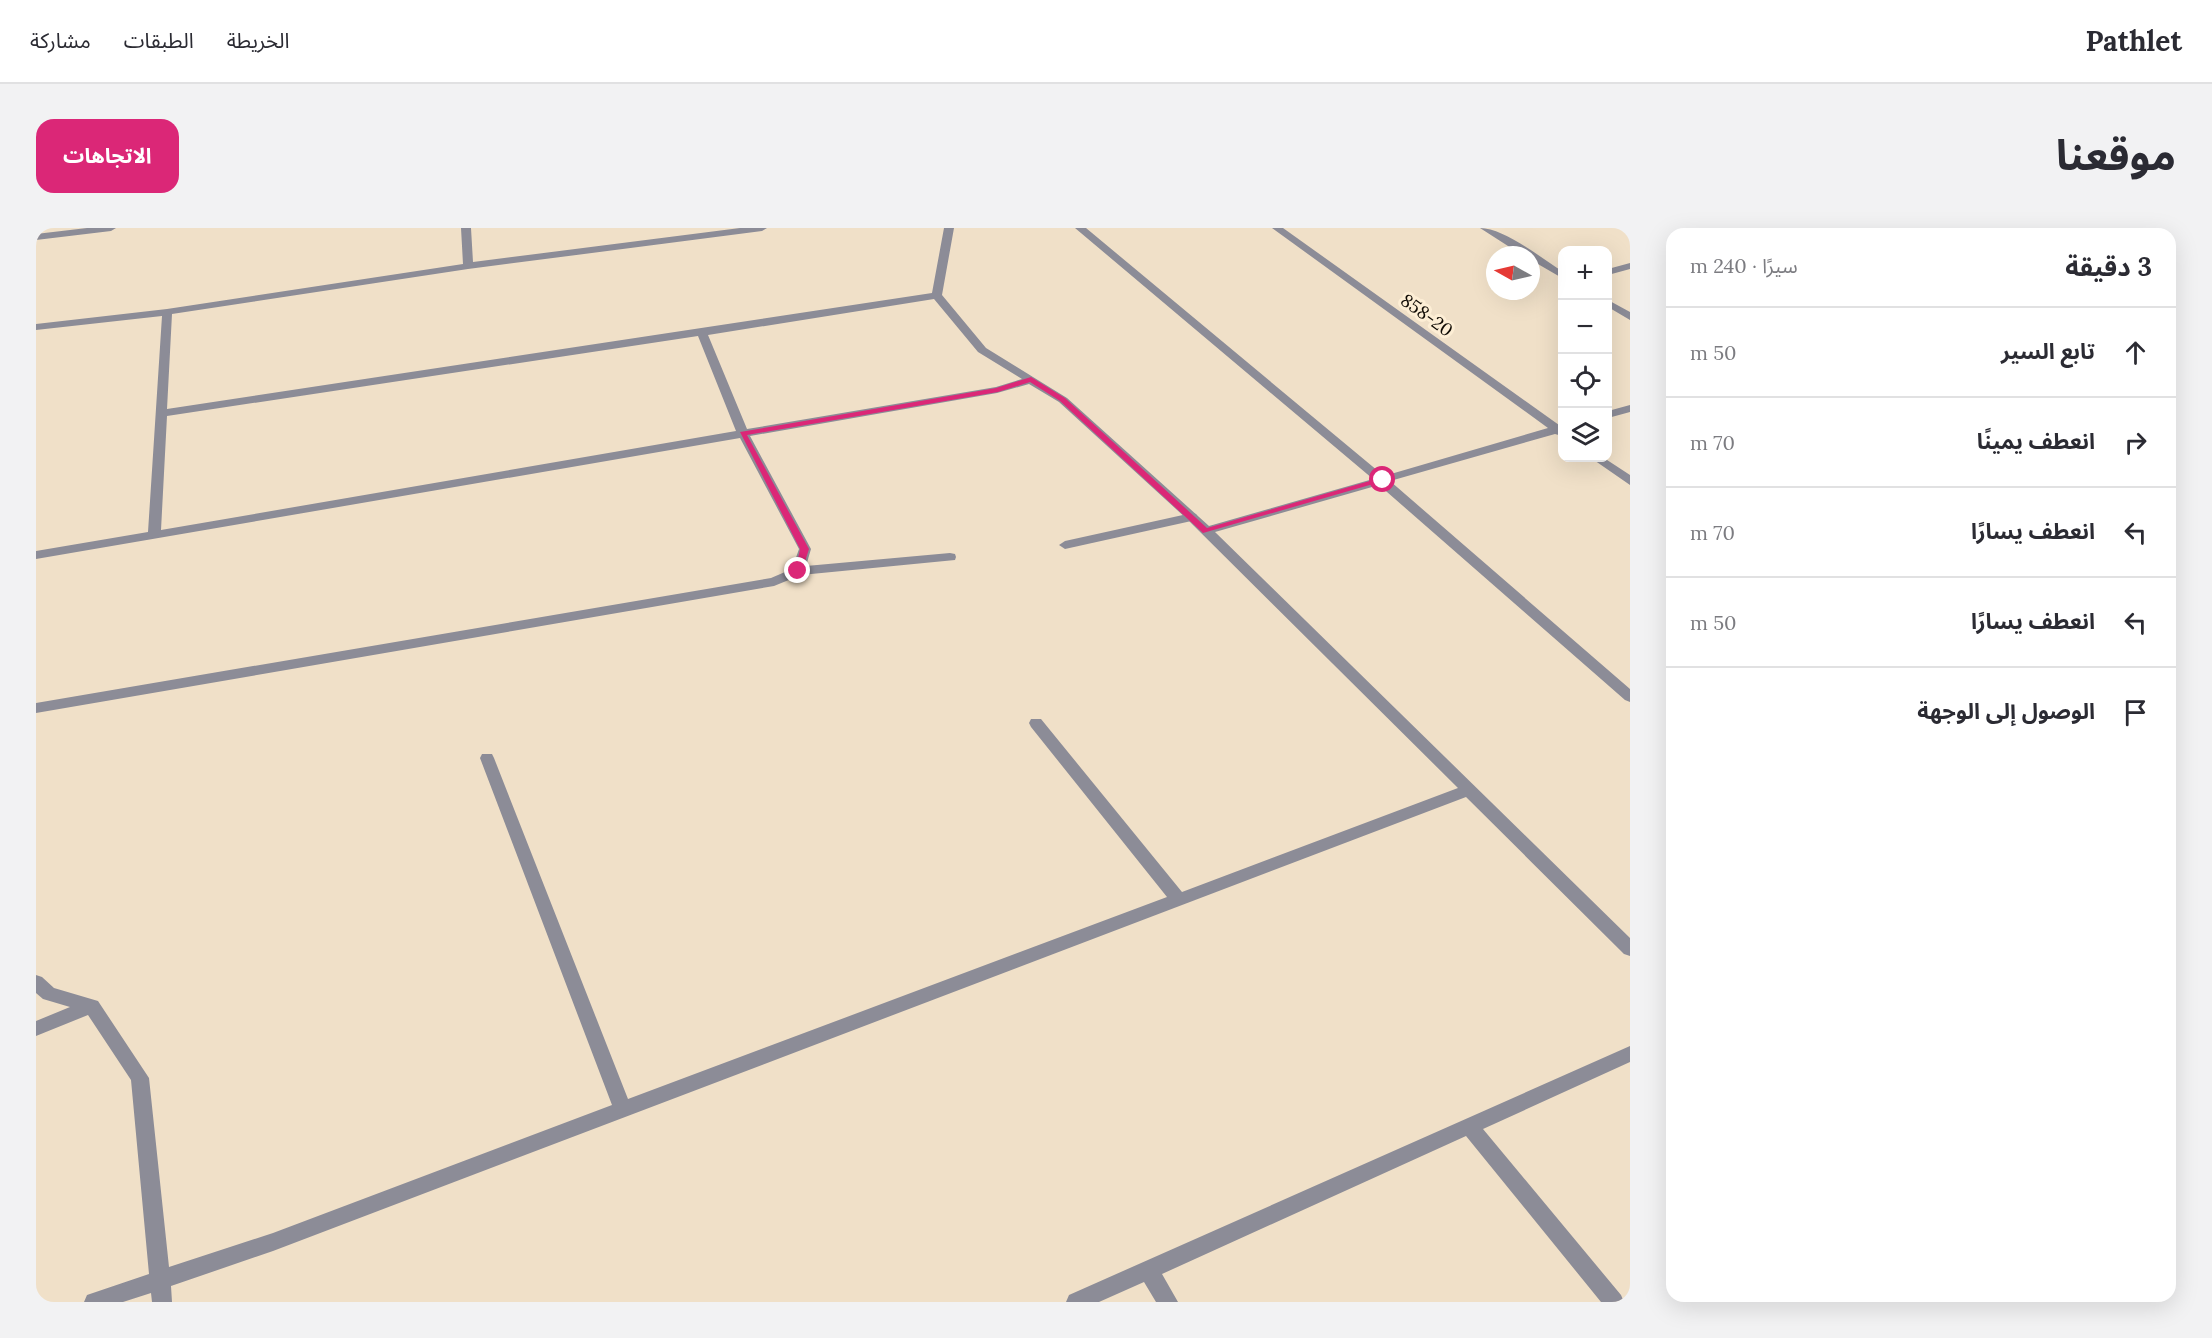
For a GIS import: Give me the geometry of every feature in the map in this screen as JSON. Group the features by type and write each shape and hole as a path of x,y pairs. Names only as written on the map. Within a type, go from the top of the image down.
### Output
{"street":[{"path":"36,237 111,228"},
{"path":"466,228 468,266"},
{"path":"652,228 655,242"},
{"path":"36,327 167,312 468,266 762,228"},
{"path":"949,228 937,295 982,350 1063,400 1192,517 1630,949"},
{"path":"1080,228 1180,308 1383,480 1630,697"},
{"name":"858-20","path":"1277,228 1558,428"},
{"path":"1485,228 1514,246"},
{"path":"1540,262 1558,273"},
{"path":"1612,271 1630,266"},
{"path":"161,413 702,333 937,295"},
{"path":"1612,306 1630,317"},
{"path":"154,534 167,312"},
{"path":"702,333 743,433 804,549 798,571"},
{"path":"36,555 998,390 1031,380"},
{"path":"1612,414 1630,408"},
{"path":"1206,531 1558,431"},
{"path":"1603,462 1630,481"},
{"path":"1065,545 1192,517"},
{"path":"36,708 763,584 774,582 798,571 950,557"},
{"path":"1036,723 1179,900"},
{"path":"488,758 623,1110"},
{"path":"94,1302 273,1242 1469,790"},
{"path":"36,982 49,994 92,1006 140,1078 162,1302"},
{"path":"36,1029 92,1006"},
{"path":"1076,1302 1630,1054"},
{"path":"1468,1126 1614,1302"},
{"path":"1148,1270 1168,1302"}],"route":[{"path":"798,571 804,549 743,433 998,390 1031,380 1063,400 1206,531 1383,480"}]}
